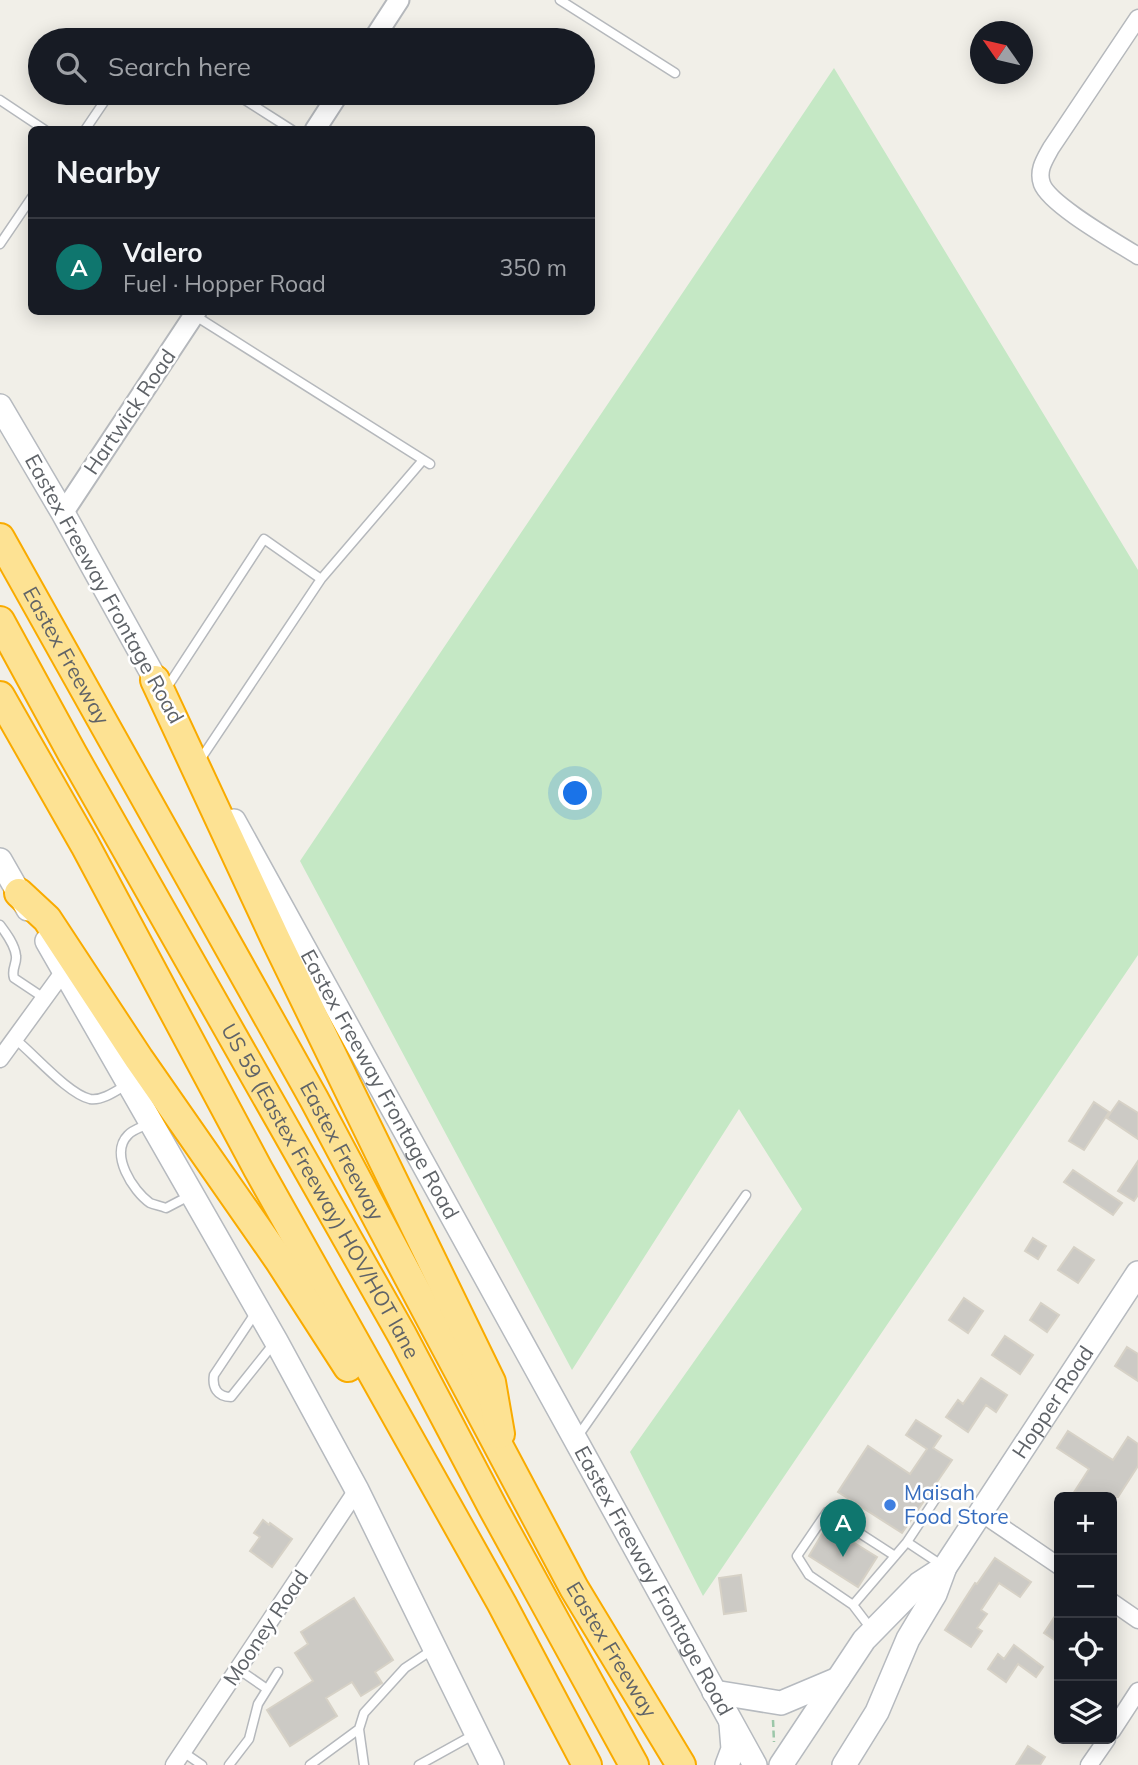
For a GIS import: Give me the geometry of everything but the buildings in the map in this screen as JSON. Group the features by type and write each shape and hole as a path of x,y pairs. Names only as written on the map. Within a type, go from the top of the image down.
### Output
{"highway":[{"name":"Eastex Freeway","path":"0,538 314,1099 574,1588 677,1759"},
{"name":"US 59 (Eastex Freeway) HOV/HOT lane","path":"0,621 402,1335 634,1765"},
{"path":"159,686 276,940 491,1382 505,1461"},
{"path":"0,696 85,845 264,1181 502,1604 587,1765"},
{"path":"19,893 47,919 139,1059 279,1260 502,1604"}],"main road":[{"name":"Eastex Freeway Frontage Road","path":"0,405 63,513 755,1765"},
{"path":"0,861 276,1341 357,1490 492,1765"},
{"name":"Hopper Road","path":"844,1765 877,1712 908,1639 935,1594 945,1567 1138,1273"},
{"name":"Hopper Road","path":"778,1756 872,1630 919,1584 945,1567"},
{"path":"714,1692 780,1703 838,1679"},
{"path":"727,1765 733,1749 731,1722"}],"street":[{"path":"381,28 399,0"},
{"path":"1138,18 1040,168 1042,184 1052,199 1138,257"},
{"path":"318,126 331,105"},
{"name":"Hartwick Road","path":"63,513 194,315"},
{"path":"0,1059 64,971"},
{"name":"Mooney Road","path":"179,1758 357,1490"},
{"path":"981,1513 1054,1563"},
{"path":"1117,1605 1138,1620"},
{"path":"1117,1723 1138,1691"},
{"path":"1089,1765 1104,1744"}],"lane":[{"path":"560,0 675,73"},
{"path":"0,100 39,126"},
{"path":"88,126 102,105"},
{"path":"253,105 286,126"},
{"path":"0,244 28,203"},
{"path":"198,315 426,462 321,579 200,760"},
{"path":"159,686 264,539 321,579"},
{"path":"0,925 16,955 12,971 14,978 44,998"},
{"path":"15,1039 72,1090 91,1099 106,1097 128,1083"},
{"path":"151,1122 128,1135 121,1149 123,1166 135,1189 152,1204 166,1208 192,1194"},
{"path":"576,1438 746,1195"},
{"path":"257,1310 214,1375 216,1391 224,1397 231,1396 276,1341"},
{"path":"853,1605 907,1542 940,1492"},
{"path":"872,1630 853,1605 809,1576 797,1556 827,1512 895,1556"},
{"path":"907,1542 945,1567"},
{"path":"363,1765 359,1729 364,1713 405,1668 435,1648"},
{"path":"238,1669 267,1689"},
{"path":"229,1765 249,1739 258,1704 278,1672"},
{"path":"310,1765 359,1729"},
{"path":"419,1765 476,1732"},
{"path":"179,1758 202,1765"}],"path":[{"path":"772,1711 778,1756"}],"green space":[{"path":"834,68 1138,570 1138,955 703,1596 630,1452 802,1209 739,1109 572,1370 300,861"}],"place":[{"name":"Maisah Food Store","path":"890,1505"},
{"name":"Valero","path":"843,1557"}]}
